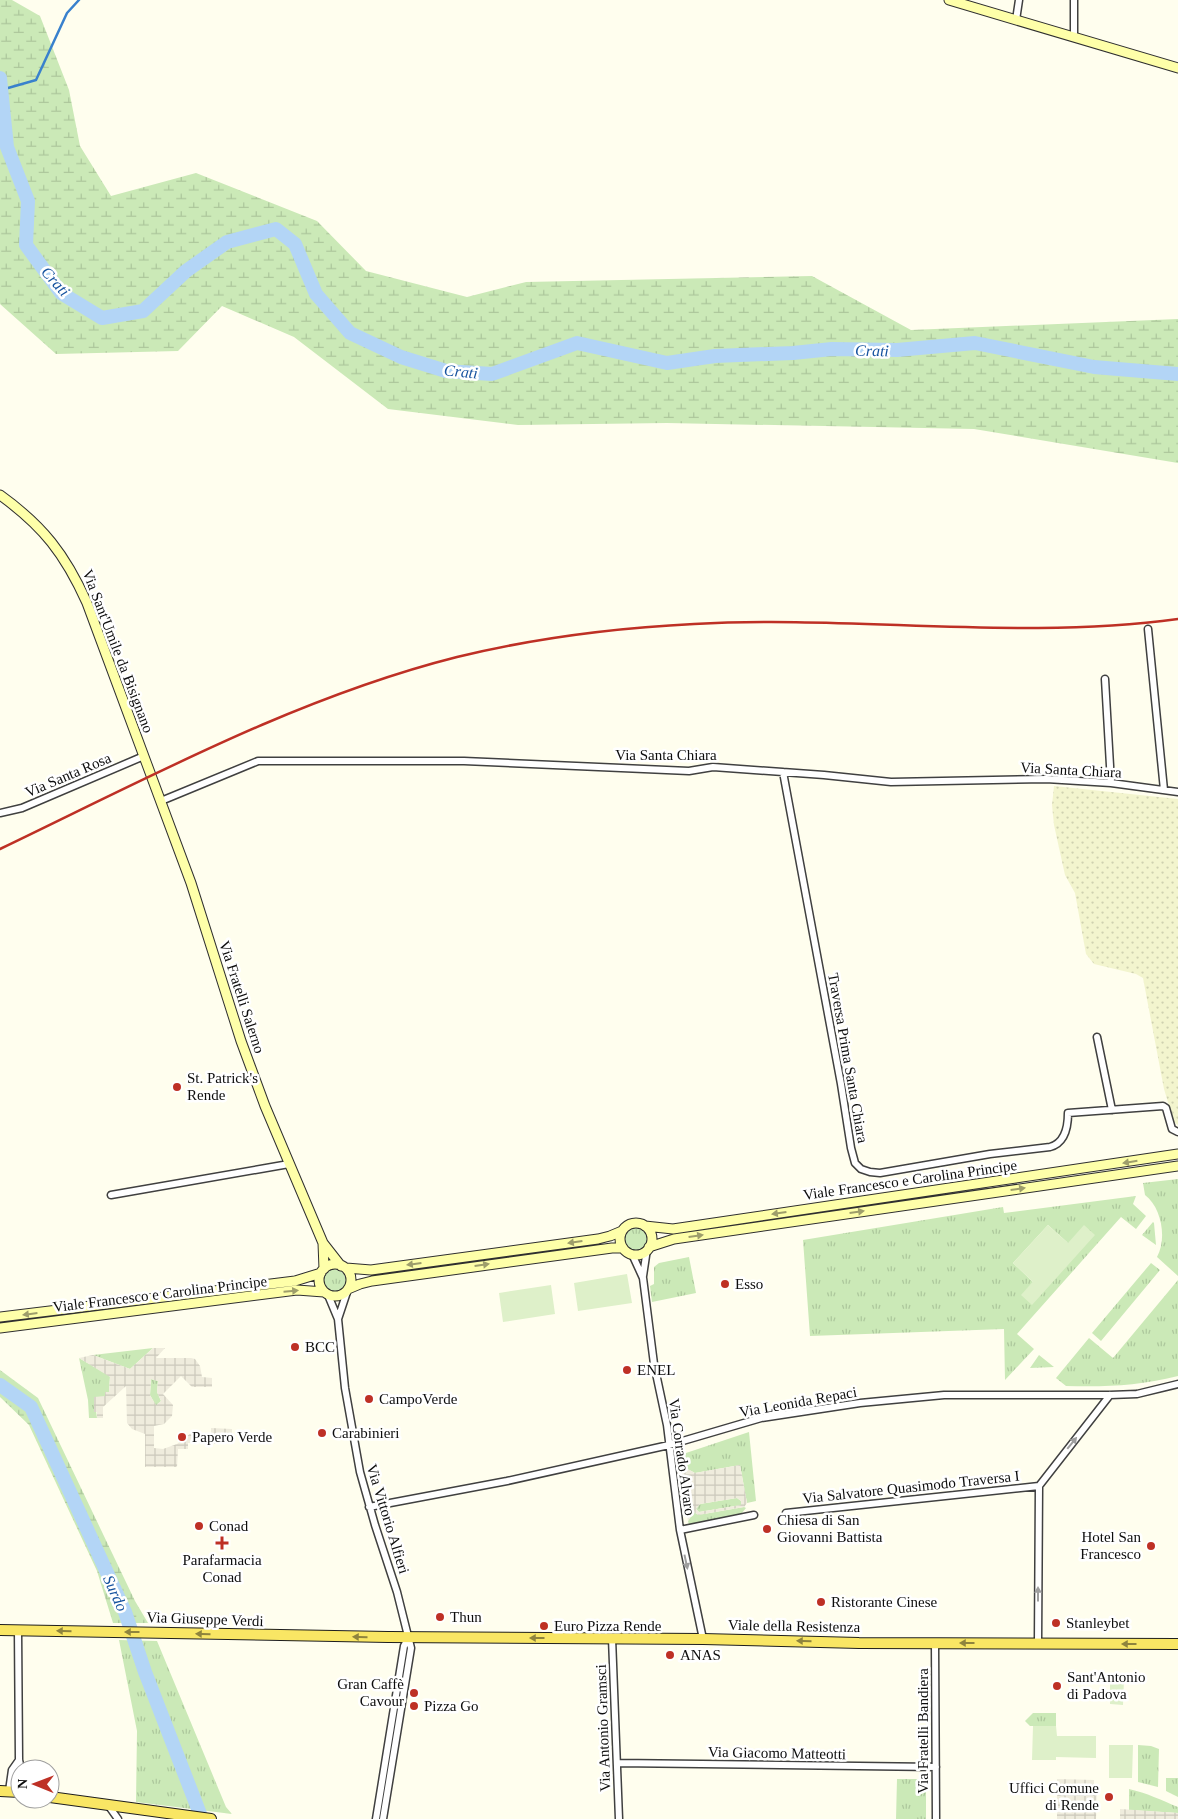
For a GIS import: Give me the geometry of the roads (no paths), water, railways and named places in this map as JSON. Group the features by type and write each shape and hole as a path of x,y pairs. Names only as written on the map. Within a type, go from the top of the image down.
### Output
{"main road":[{"name":"Via Giuseppe Verdi","path":"0,1630 409,1637"},
{"name":"Viale della Resistenza","path":"409,1637 1178,1644"},
{"path":"60,1798 211,1819"}],"street":[{"path":"948,0 1178,68"},
{"path":"1016,20 1019,0"},
{"path":"1074,0 1074,37"},
{"name":"Via Sant'Umile da Bisignano","path":"0,495 25,513 37,525 71,569 87,603 144,756"},
{"path":"1148,629 1164,790"},
{"path":"1105,679 1111,783"},
{"name":"Via Fratelli Salerno","path":"144,756 191,883 241,1041 265,1106 323,1243 344,1267"},
{"name":"Via Santa Rosa","path":"0,812 22,808 144,756"},
{"name":"Via Santa Chiara","path":"161,801 258,761 464,761 689,771 713,767 891,782 1046,779 1111,783 1178,792"},
{"name":"Traversa Prima Santa Chiara","path":"783,772 855,1163 862,1169 880,1173 990,1154 1050,1147 1055,1145 1064,1134 1068,1113 1163,1106 1168,1111 1172,1129 1178,1132"},
{"path":"1098,1037 1112,1110"},
{"name":"Viale Francesco e Carolina Principe","path":"0,1318 295,1280 322,1271 332,1265 371,1270 478,1256 598,1239 622,1231 630,1224 673,1229 1178,1154"},
{"path":"112,1195 289,1164"},
{"name":"Viale Francesco e Carolina Principe","path":"632,1254 642,1253 648,1248 684,1238 1178,1166"},
{"path":"645,1226 651,1239 648,1248"},
{"path":"622,1231 620,1240 623,1248 632,1254"},
{"name":"Via Fratelli Salerno","path":"322,1271 323,1243"},
{"name":"Viale Francesco e Carolina Principe","path":"0,1328 297,1290 326,1293 333,1296 342,1295 348,1289 372,1281 623,1248"},
{"name":"Via Corrado Alvaro","path":"642,1278 648,1248"},
{"name":"Via Corrado Alvaro","path":"632,1254 642,1278 654,1364 667,1424 680,1530 703,1639"},
{"path":"344,1267 351,1276 351,1285 348,1289"},
{"path":"322,1271 319,1283 326,1293"},
{"name":"Via Vittorio Alfieri","path":"338,1318 348,1289"},
{"name":"Via Vittorio Alfieri","path":"326,1293 338,1318 351,1430 369,1507 397,1592 409,1637"},
{"name":"Via Leonida Repaci","path":"369,1507 507,1481 669,1445 761,1418 868,1402 944,1395 1137,1394 1178,1384"},
{"path":"1038,1643 1038,1486 1110,1395"},
{"name":"Via Salvatore Quasimodo Traversa I","path":"786,1513 1038,1486"},
{"path":"680,1530 754,1514"},
{"path":"18,1630 19,1759"},
{"path":"383,1819 402,1682 404,1646 409,1637"},
{"name":"Via Antonio Gramsci","path":"612,1638 619,1818"},
{"name":"Via Fratelli Bandiera","path":"935,1643 936,1819"},
{"path":"376,1819 395,1725"},
{"name":"Via Giacomo Matteotti","path":"617,1763 936,1767"},
{"path":"4,1791 10,1775"},
{"path":"108,1805 118,1819"}],"waterway":[{"path":"1,90 36,80 67,13 79,0"},
{"name":"Crati","path":"0,78 7,147 28,201 26,245 61,293 102,318 143,311 186,271 227,242 276,229 295,244 316,294 350,333 401,357 446,371 492,374 577,343 667,363 715,356 793,353 832,349 897,350 975,343 1094,367 1178,374"},
{"name":"Surdo","path":"0,1385 31,1407 125,1612 145,1672 202,1819"}],"railway":[{"path":"0,849 224,741 339,694 457,657 516,644 604,631 694,624 754,622 1057,628 1118,625 1178,619"}],"place":[{"name":"St. Patrick's Rende","path":"177,1087"},
{"name":"Esso","path":"725,1284"},
{"name":"BCC","path":"295,1347"},
{"name":"ENEL","path":"627,1370"},
{"name":"CampoVerde","path":"369,1399"},
{"name":"Carabinieri","path":"322,1433"},
{"name":"Papero Verde","path":"182,1437"},
{"name":"Conad","path":"199,1526"},
{"name":"Chiesa di San Giovanni Battista","path":"767,1529"},
{"name":"Parafarmacia Conad","path":"222,1543"},
{"name":"Hotel San Francesco","path":"1151,1546"},
{"name":"Ristorante Cinese","path":"821,1602"},
{"name":"Thun","path":"440,1617"},
{"name":"Stanleybet","path":"1056,1623"},
{"name":"Euro Pizza Rende","path":"544,1626"},
{"name":"ANAS","path":"670,1655"},
{"name":"Sant'Antonio di Padova","path":"1057,1686"},
{"name":"Gran Caffè Cavour","path":"414,1693"},
{"name":"Pizza Go","path":"414,1706"},
{"name":"Uffici Comune di Rende","path":"1109,1797"}]}
